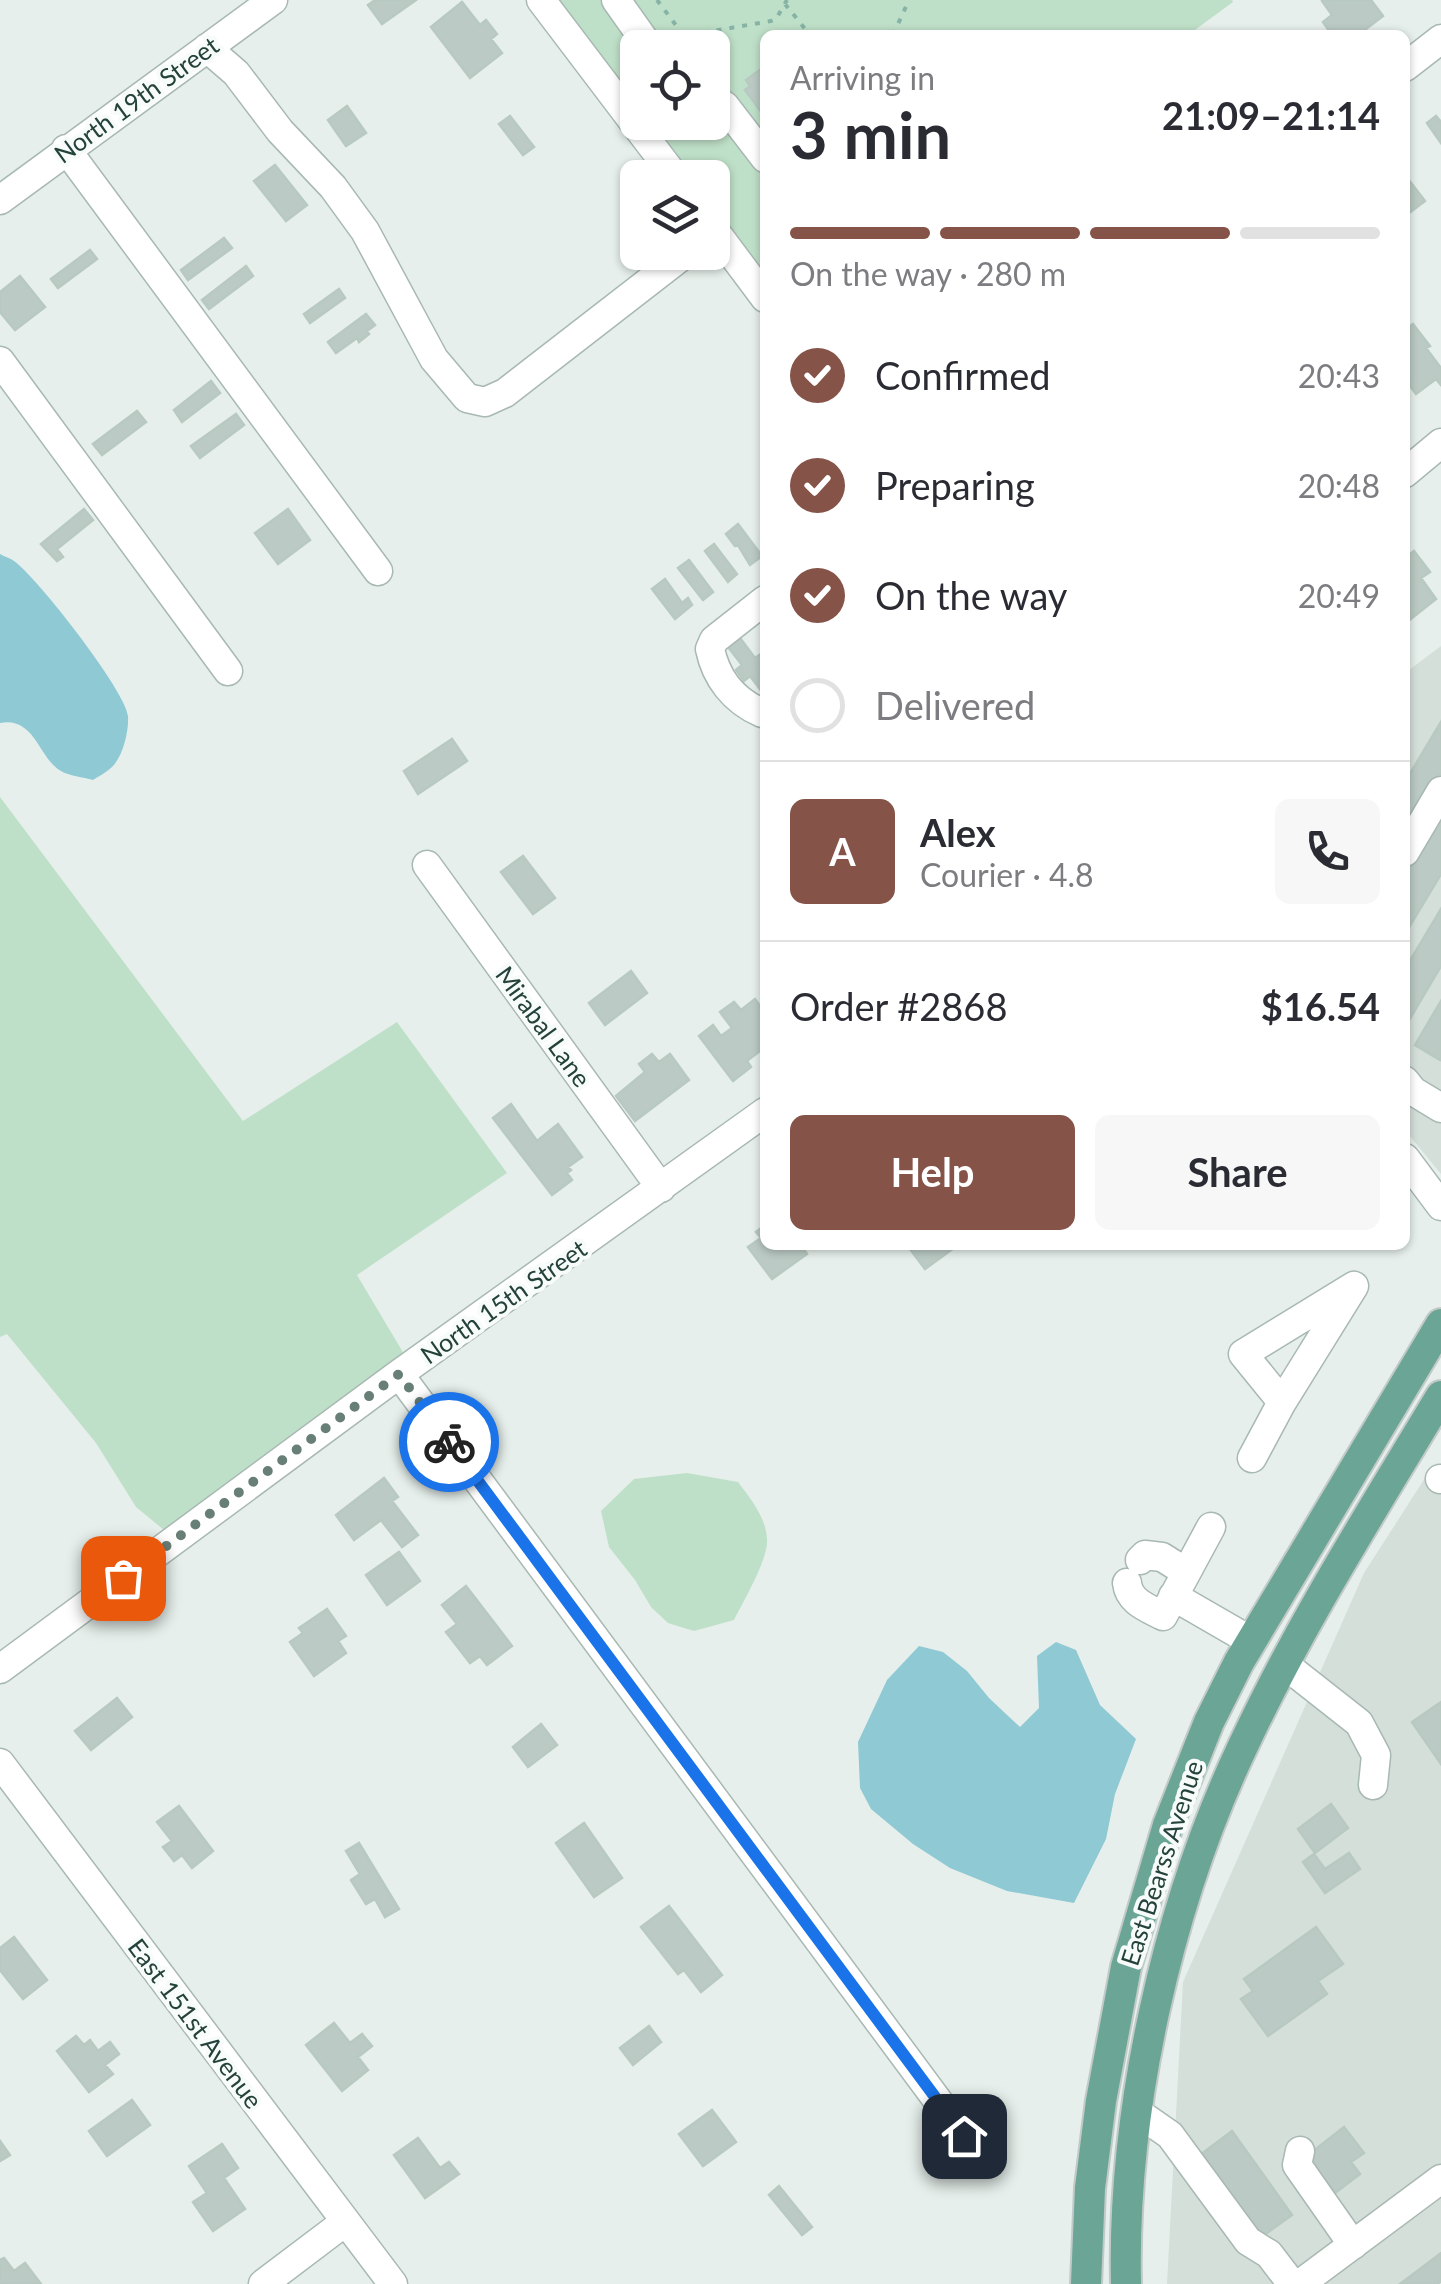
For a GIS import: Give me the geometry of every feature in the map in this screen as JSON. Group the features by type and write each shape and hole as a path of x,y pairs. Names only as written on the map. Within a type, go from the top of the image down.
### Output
{"main road":[{"name":"East Bearss Avenue","path":"1086,2284 1090,2188 1101,2101 1126,1967 1168,1826 1209,1722 1252,1641 1441,1324"},
{"name":"East Bearss Avenue","path":"1126,2284 1131,2158 1137,2112 1157,2000 1192,1876 1241,1750 1284,1664 1441,1396"}],"street":[{"name":"North 19th Street","path":"0,200 272,0"},
{"path":"541,0 620,99"},
{"path":"616,0 637,30"},
{"path":"1410,63 1441,39"},
{"path":"207,48 236,73 280,131 333,188 365,232 434,359 468,398 485,402 505,393 664,270"},
{"path":"730,112 760,152"},
{"path":"66,150 378,571"},
{"path":"730,252 760,291"},
{"path":"0,361 228,672"},
{"path":"1410,468 1441,444"},
{"path":"760,604 714,640 710,649 714,669 726,686 760,713"},
{"path":"1410,844 1441,791"},
{"name":"Mirabal Lane","path":"426,865 661,1188"},
{"path":"1410,1094 1441,1108"},
{"name":"North 15th Street","path":"0,1669 399,1374 760,1116"},
{"path":"1410,1165 1441,1206"},
{"path":"399,1374 964,2136"},
{"path":"1252,1458 1282,1402"},
{"path":"1211,1527 1180,1584 1163,1616 1130,1595 1133,1571 1145,1555 1162,1557 1180,1584 1252,1641"},
{"path":"1284,1664 1359,1723 1376,1755 1373,1785"},
{"name":"East 151st Avenue","path":"0,1762 393,2284"},
{"path":"1137,2112 1170,2135 1248,2240 1268,2254 1292,2284"},
{"path":"1300,2151 1297,2165 1352,2245"},
{"path":"1300,2284 1441,2179"},
{"path":"263,2284 346,2222"}],"path":[{"path":"657,0 684,36 771,22 786,2 806,30"},
{"path":"896,30 910,0"}],"shaded area":[{"path":"1441,646 1441,1174 1410,1136 1410,669"},
{"path":"1425,1478 1437,1494 1441,1492 1441,2284 1167,2284 1183,1982 1364,1573"}],"green space":[{"path":"556,0 1233,2 1195,30 760,30 760,274 730,233 730,160 675,160 660,140 730,140 730,30 620,30 620,86"},
{"path":"0,797 243,1121 397,1022 507,1173 357,1275 404,1354 164,1530 136,1507 96,1443 7,1334 0,1337"},
{"path":"687,1473 738,1482 761,1516 767,1539 760,1568 734,1620 694,1631 668,1623 651,1607 609,1547 601,1511 634,1479"}],"water":[{"path":"0,554 25,571 59,610 123,703 128,722 122,750 112,767 93,780 61,771 29,732 12,723 0,723"},
{"path":"1056,1642 1076,1650 1100,1705 1136,1739 1115,1794 1106,1839 1074,1903 1007,1891 950,1868 871,1809 860,1788 858,1742 887,1680 919,1646 943,1652 967,1671 1020,1727 1039,1708 1037,1656"}],"building":[{"path":"375,0 416,0 382,24 368,5"},
{"path":"1371,0 1383,16 1365,30 1329,30 1323,22 1332,15 1322,1"},
{"path":"462,2 480,25 486,20 497,34 491,39 502,53 470,78 431,27"},
{"path":"760,70 760,110 745,90 750,86 746,80"},
{"path":"347,106 366,133 346,146 328,120"},
{"path":"510,116 534,147 523,155 499,124"},
{"path":"1436,116 1441,122 1441,143 1427,123"},
{"path":"275,165 307,205 286,221 254,181"},
{"path":"1410,182 1425,201 1410,212"},
{"path":"224,238 232,248 188,280 181,270"},
{"path":"90,250 97,259 58,288 51,279"},
{"path":"246,266 253,276 209,309 202,300"},
{"path":"20,276 45,307 15,330 0,312 0,292"},
{"path":"339,289 345,298 310,323 304,314"},
{"path":"366,314 375,325 367,331 369,334 336,353 328,342"},
{"path":"1413,324 1430,346 1426,348 1441,368 1441,385 1436,379 1416,394 1410,386"},
{"path":"211,381 220,393 182,422 174,410"},
{"path":"137,411 146,422 102,455 93,444"},
{"path":"236,414 244,425 200,458 191,446"},
{"path":"84,509 93,520 57,549 63,557 57,561 41,544"},
{"path":"288,509 310,540 278,564 255,533"},
{"path":"738,524 760,558 750,565 726,534"},
{"path":"714,544 737,574 728,582 705,551"},
{"path":"1414,551 1430,572 1421,578 1436,599 1410,620 1410,554"},
{"path":"689,560 713,592 703,600 678,568"},
{"path":"665,579 682,603 688,598 692,605 675,619 652,589"},
{"path":"737,634 755,658 760,655 760,689 750,676 744,681 736,670 742,665 725,643"},
{"path":"1441,722 1441,782 1410,835 1410,774"},
{"path":"452,739 467,761 418,794 404,771"},
{"path":"1441,816 1441,874 1410,926 1410,868"},
{"path":"523,856 555,898 533,914 501,872"},
{"path":"1441,909 1441,966 1410,1019 1410,961"},
{"path":"631,971 647,993 605,1025 589,1003"},
{"path":"755,999 760,1006 760,1051 747,1061 751,1067 733,1081 699,1036 713,1025 721,1036 732,1028 720,1012 734,1002 741,1010"},
{"path":"1441,1001 1441,1058 1440,1060 1415,1045"},
{"path":"652,1054 659,1062 670,1054 689,1080 635,1121 616,1096 645,1072 639,1064"},
{"path":"511,1104 537,1141 558,1124 582,1157 568,1167 572,1180 552,1195 493,1118"},
{"path":"760,1239 760,1250 804,1250 807,1254 772,1279 748,1247"},
{"path":"911,1250 951,1250 925,1269"},
{"path":"384,1478 398,1497 392,1501 418,1535 402,1547 381,1520 354,1540 336,1515"},
{"path":"399,1552 420,1581 387,1605 366,1575"},
{"path":"466,1586 512,1646 487,1665 480,1656 470,1663 446,1632 457,1624 442,1605"},
{"path":"327,1609 346,1636 338,1641 346,1653 314,1676 290,1642 303,1633 299,1628"},
{"path":"117,1698 132,1717 91,1750 75,1731"},
{"path":"1441,1702 1441,1764 1412,1722"},
{"path":"541,1724 557,1745 528,1767 513,1747"},
{"path":"1331,1804 1348,1828 1315,1853 1298,1829"},
{"path":"179,1806 213,1851 192,1868 182,1855 174,1861 163,1847 172,1841 157,1822"},
{"path":"584,1823 622,1878 594,1897 556,1843"},
{"path":"359,1843 399,1909 385,1917 375,1899 366,1904 351,1880 360,1874 346,1851"},
{"path":"1349,1853 1360,1869 1325,1893 1303,1862 1314,1854 1325,1869"},
{"path":"669,1906 722,1975 701,1992 684,1970 678,1974 641,1927"},
{"path":"1316,1927 1343,1964 1318,1981 1327,1994 1268,2036 1241,1999 1253,1991 1244,1979"},
{"path":"14,1937 47,1980 23,1999 0,1970 0,1948"},
{"path":"334,2023 350,2043 362,2034 372,2046 358,2057 368,2070 342,2091 306,2045"},
{"path":"649,2026 661,2042 633,2065 620,2048"},
{"path":"76,2036 84,2045 90,2040 98,2051 110,2042 119,2054 105,2065 113,2074 89,2092 57,2051"},
{"path":"132,2100 150,2125 107,2156 89,2131"},
{"path":"712,2110 736,2142 703,2166 679,2134"},
{"path":"1344,2127 1364,2153 1351,2162 1360,2174 1335,2193 1307,2156"},
{"path":"1232,2131 1292,2215 1260,2238 1200,2155"},
{"path":"418,2138 440,2168 449,2162 459,2174 425,2198 394,2155"},
{"path":"0,2141 10,2155 0,2161"},
{"path":"222,2144 238,2168 224,2178 245,2209 213,2231 193,2202 207,2193 189,2166"},
{"path":"779,2186 812,2227 802,2235 769,2195"},
{"path":"1441,2253 1441,2281 1400,2284"},
{"path":"4,2258 14,2271 25,2263 41,2284 0,2284 0,2260"}],"way so far":[{"path":"123,1578 399,1374 449,1442"}],"route":[{"path":"449,1442 964,2136"}]}
